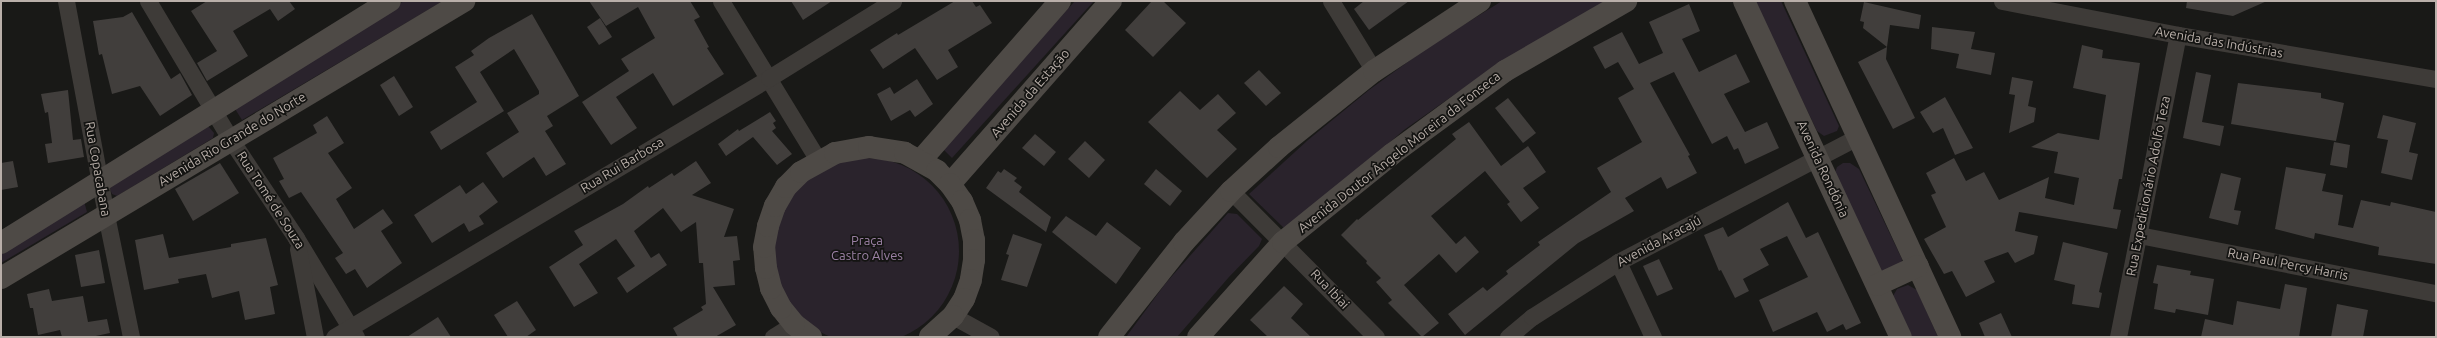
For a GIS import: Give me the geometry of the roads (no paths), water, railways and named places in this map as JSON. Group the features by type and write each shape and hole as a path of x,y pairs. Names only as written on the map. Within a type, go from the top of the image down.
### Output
{"street":[{"name":"Rua Copacabana","path":"66,1 106,215 131,337"},
{"name":"Rua Tomé de Souza","path":"148,1 213,110 296,238 353,332"},
{"path":"1,243 390,1"},
{"name":"Avenida Rio Grande do Norte","path":"1,278 464,1"},
{"path":"721,1 818,160"},
{"name":"Rua Rui Barbosa","path":"334,337 353,332 893,1"},
{"path":"921,160 1060,1"},
{"name":"Avenida da Estação","path":"950,184 1111,1"},
{"path":"1331,1 1374,71"},
{"path":"1109,337 1184,242 1231,191 1279,147 1374,71 1480,1"},
{"name":"Avenida Doutor Ângelo Moreira da Fonseca","path":"1198,337 1283,242 1392,154 1504,71 1626,1"},
{"name":"Avenida Rondônia","path":"1744,1 1901,337"},
{"path":"1795,1 1950,337"},
{"name":"Avenida das Indústrias","path":"2002,1 2435,83"},
{"name":"Rua Expedicionário Adolfo Teza","path":"2118,337 2178,35"},
{"name":"Avenida Aracajú","path":"1508,337 1532,317 1618,262 1857,137"},
{"path":"802,333 781,308 771,288 766,268 764,247 768,226 775,206 786,188 801,172 818,160 852,148 870,147 893,150 921,160 950,184 964,207 974,240 974,260 971,280 964,299 953,316 930,337"},
{"name":"Rua Ibiai","path":"1231,191 1376,337"},
{"name":"Rua Paul Percy Harris","path":"2139,235 2436,293"},
{"path":"296,238 315,337"},
{"path":"1618,262 1653,337"},
{"path":"1877,286 1918,266"},
{"path":"953,316 991,337"},
{"path":"773,337 802,333"}],"park label":[{"name":"Praça Castro Alves","path":"867,248"}]}
